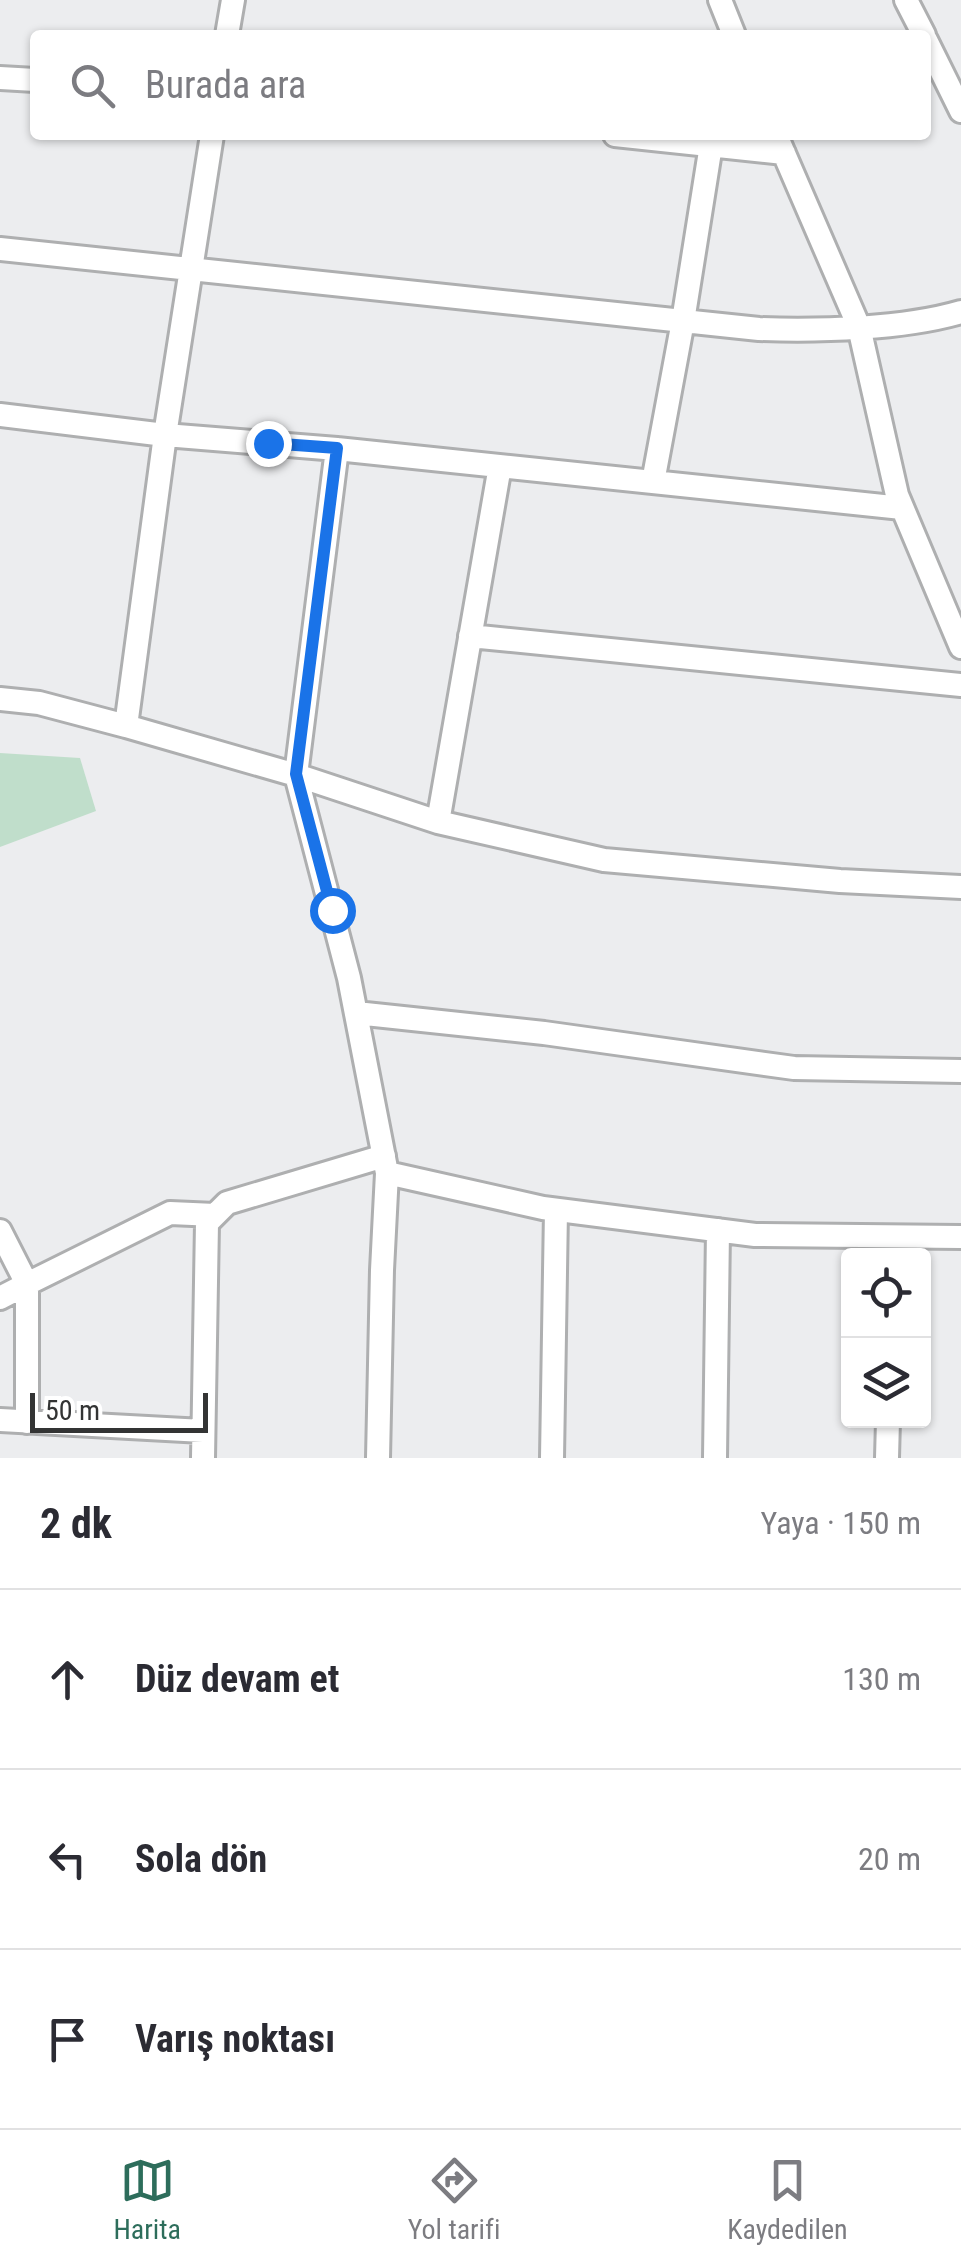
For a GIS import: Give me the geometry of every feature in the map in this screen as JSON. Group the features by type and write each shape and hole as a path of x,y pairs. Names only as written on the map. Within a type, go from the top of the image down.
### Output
{"street":[{"path":"229,30 233,0"},
{"path":"720,0 732,30"},
{"path":"906,0 921,30"},
{"path":"931,49 961,111"},
{"path":"0,78 30,80"},
{"path":"126,726 165,435 211,140"},
{"path":"663,140 711,145 780,144 859,327 896,495 961,647"},
{"path":"653,482 711,145"},
{"path":"0,250 759,329 859,327 961,312"},
{"path":"0,415 902,508"},
{"path":"337,448 296,774 350,978 385,1165 378,1458"},
{"path":"438,822 500,466"},
{"path":"470,636 961,685"},
{"path":"0,699 39,702 296,774 438,822 604,860 840,882 961,887"},
{"path":"356,1013 794,1068 961,1070"},
{"path":"203,1458 207,1222 227,1203 385,1165 556,1210 755,1235 894,1246 961,1237"},
{"path":"552,1458 556,1210"},
{"path":"0,1298 170,1214 214,1215"},
{"path":"715,1458 718,1230"},
{"path":"0,1231 27,1284 28,1422"},
{"path":"0,1420 203,1431"},
{"path":"887,1458 888,1428"}],"green space":[{"path":"0,753 80,758 96,811 0,847"}],"route":[{"path":"268,443 337,448 296,774 332,910"}]}
